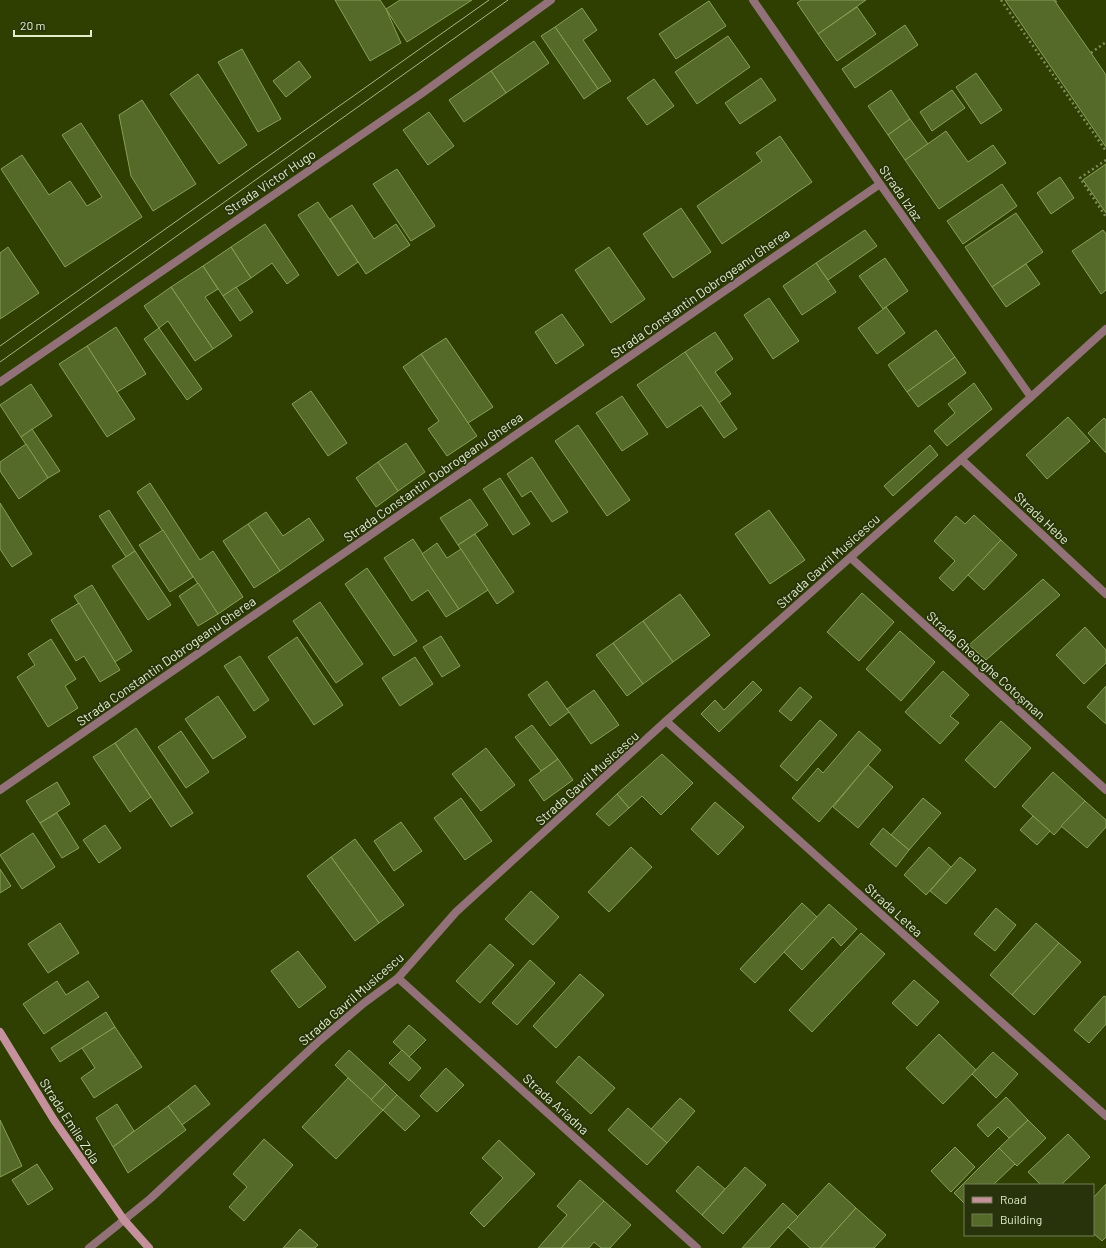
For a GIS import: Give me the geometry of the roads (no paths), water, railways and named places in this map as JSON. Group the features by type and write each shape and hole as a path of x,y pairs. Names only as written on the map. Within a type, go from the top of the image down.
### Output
{"main road":[{"name":"Strada Emile Zola","path":"0,1032 54,1120 124,1220 149,1248"}],"street":[{"name":"Strada Victor Hugo","path":"0,382 421,94 551,0"},
{"name":"Strada Izlaz","path":"753,0 880,184 1031,398"},
{"name":"Strada Constantin Dobrogeanu Gherea","path":"0,790 880,184"},
{"name":"Strada Gavril Musicescu","path":"89,1248 151,1198 317,1043 364,1003 398,978 456,912 666,721 1031,398 1106,329"},
{"name":"Strada Hebe","path":"961,459 1106,594"},
{"name":"Strada Gheorghe Cotoșman","path":"851,558 1106,790"},
{"name":"Strada Letea","path":"666,721 1106,1116"},
{"name":"Strada Ariadna","path":"398,978 697,1248"}],"tram line":[{"path":"0,346 489,0"},
{"path":"0,362 508,0"}]}
